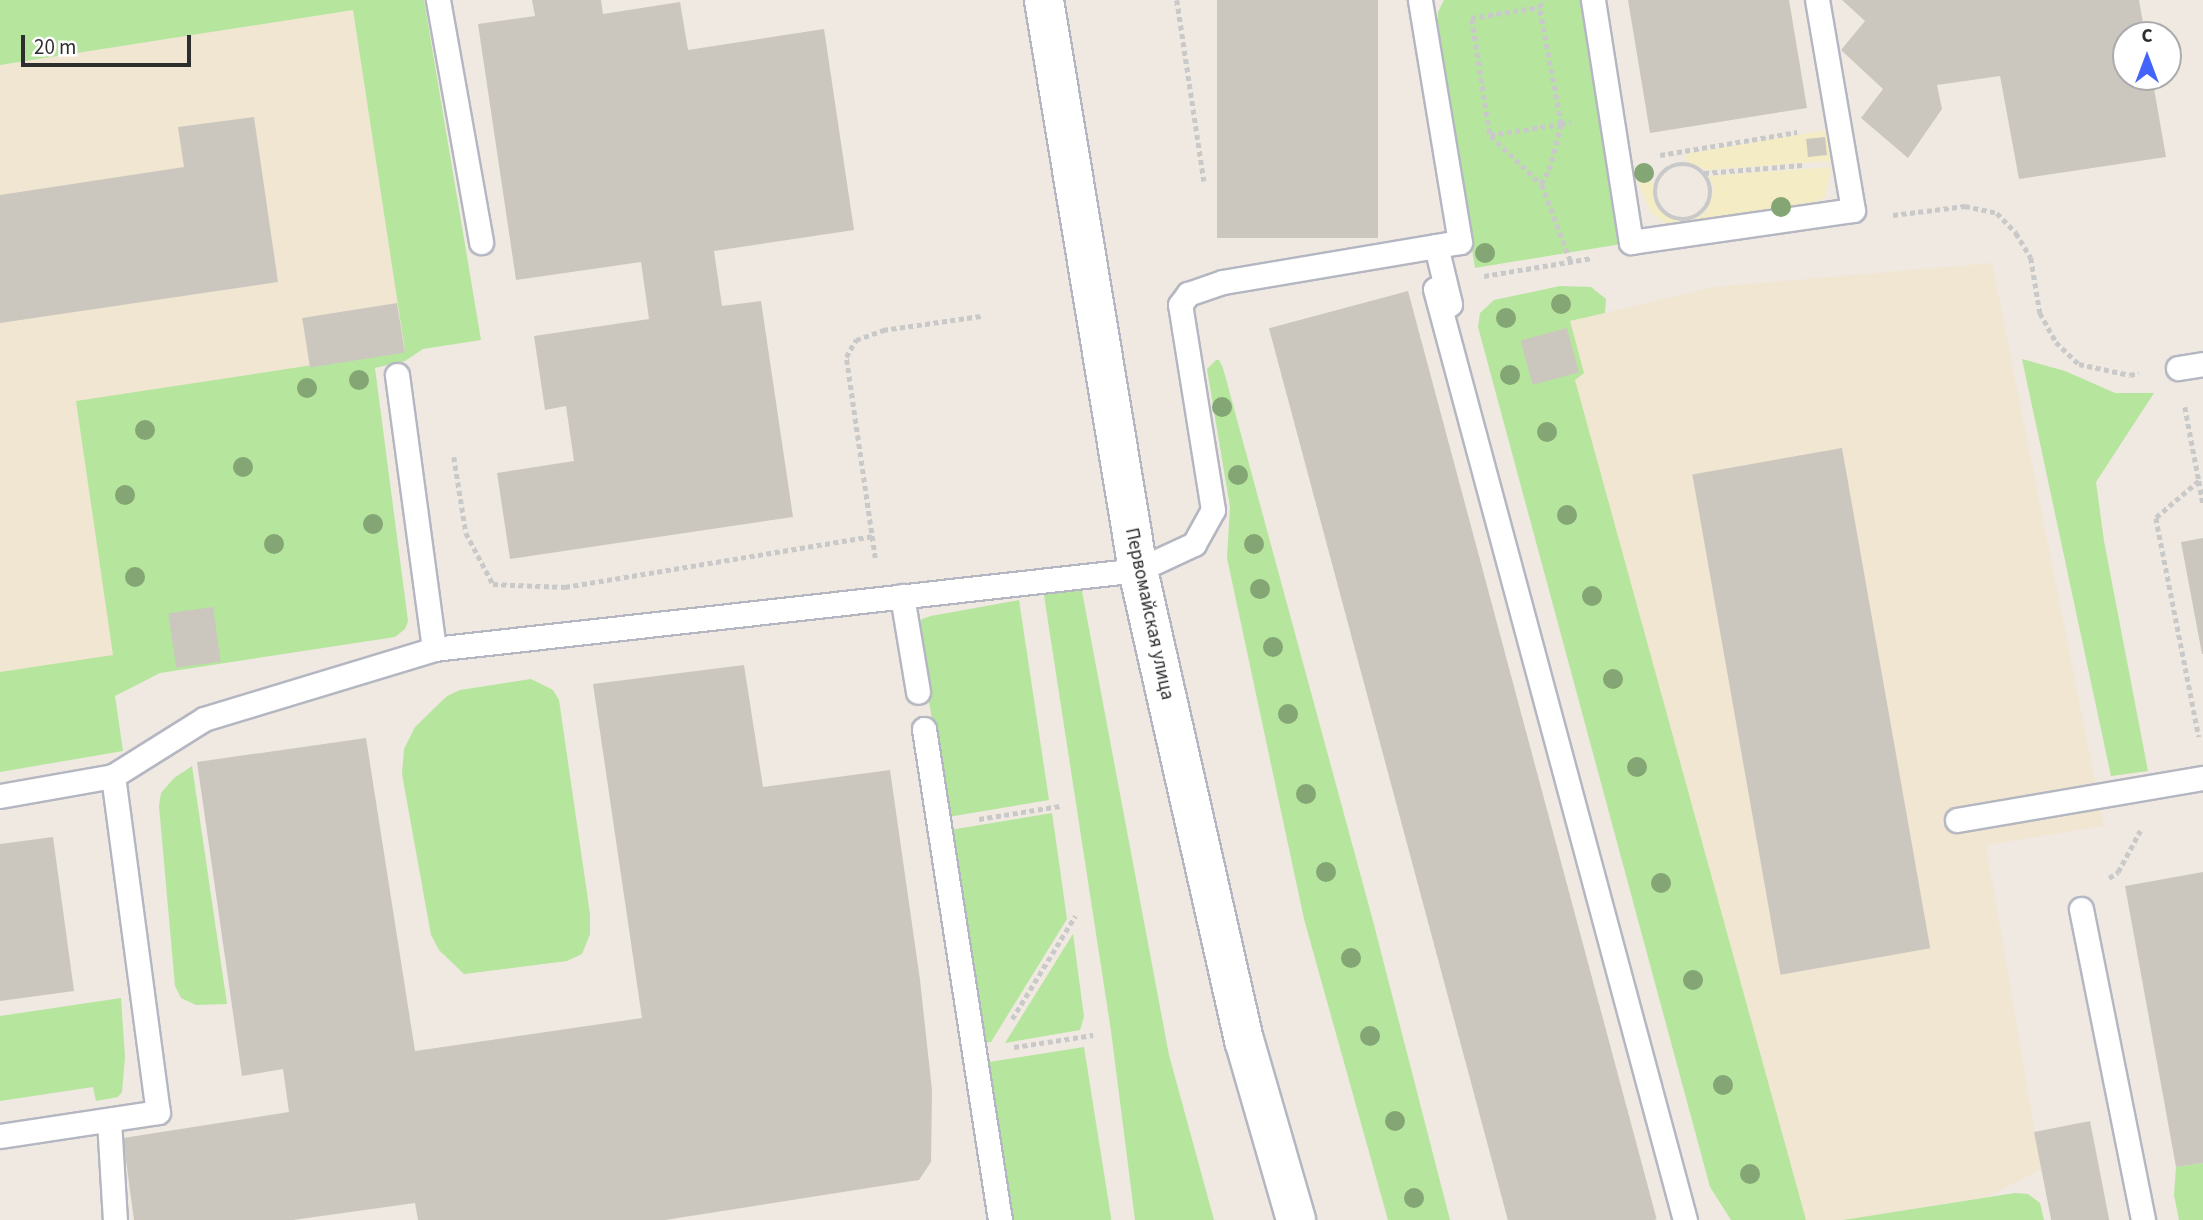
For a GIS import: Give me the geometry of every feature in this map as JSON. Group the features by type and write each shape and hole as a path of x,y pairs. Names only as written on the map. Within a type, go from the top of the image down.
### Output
{"main road":[{"name":"Первомайская улица","path":"1044,0 1138,570 1245,1043 1296,1220"}],"lane":[{"path":"438,0 481,242"},
{"path":"0,796 113,776 204,719 434,649 1138,570 1194,544 1213,510 1180,305 1188,294 1223,282 1460,242 1420,0"},
{"path":"1593,0 1631,242 1853,210 1817,0"},
{"path":"1436,246 1452,313 1442,317"},
{"path":"1434,289 1685,1220"},
{"path":"2178,368 2203,364"},
{"path":"397,374 434,649"},
{"path":"902,596 918,692"},
{"path":"924,729 984,1051 1000,1220"},
{"path":"0,1136 158,1112 113,776"},
{"path":"1957,820 2203,778"},
{"path":"2081,909 2143,1220"},
{"path":"110,1120 115,1220"}],"path":[{"path":"1177,0 1204,181"},
{"path":"1462,12 1472,19 1539,7 1544,0"},
{"path":"1539,7 1561,124 1549,170 1541,184"},
{"path":"1570,261 1541,184 1490,135 1611,116"},
{"path":"1686,150 1839,125"},
{"path":"1704,173 1805,164"},
{"path":"1883,216 1965,206 1997,213 2016,233 2031,258 2040,313 2045,323 2056,342 2079,364 2130,374 2178,368 2203,504"},
{"path":"453,451 466,533 493,584 565,587 872,536"},
{"path":"2199,481 2156,517 2202,750"},
{"path":"2081,909 2079,899 2119,872 2140,834 2138,788"},
{"path":"940,825 1060,806"},
{"path":"984,1051 1076,916"},
{"path":"984,1051 1093,1035"}],"shaded area":[{"path":"353,10 405,352 76,401 114,656 0,672 0,65"},
{"path":"1992,263 2104,826 1986,845 2041,1169 1987,1197 1843,1220 1806,1220 1574,379 1570,321 1714,287"}],"green space":[{"path":"0,0 424,0 481,340 423,349 405,361 375,368 408,621 405,629 395,637 160,673 115,696 123,751 0,772 0,672 113,655 76,401 405,351 353,10 0,65"},
{"path":"1444,0 1580,0 1621,244 1475,268 1437,26 1438,12"},
{"path":"1560,286 1591,287 1606,299 1605,313 1570,321 1584,373 1575,380 1806,1220 1731,1220 1710,1187 1478,327 1480,313 1494,300"},
{"path":"2022,359 2065,371 2115,393 2154,393 2096,482 2104,541 2148,771 2111,776"},
{"path":"1219,360 1223,368 1373,921 1450,1220 1388,1220 1304,919 1227,558 1230,507 1207,369"},
{"path":"1081,586 1169,1055 1214,1220 1135,1220 1111,1031 1043,589"},
{"path":"1019,600 1049,800 948,817 918,634 919,625 922,619 931,616"},
{"path":"531,679 553,690 559,700 590,914 590,934 582,954 567,961 464,974 439,950 431,935 402,774 404,749 415,727 447,696 460,690"},
{"path":"192,766 227,1004 196,1005 181,998 175,986 159,806 161,793 174,778"},
{"path":"1052,813 1067,919 991,1042 983,1043 950,830"},
{"path":"1073,934 1084,1017 1080,1030 1005,1043"},
{"path":"121,998 125,1057 122,1092 118,1097 96,1101 93,1087 0,1101 0,1016"},
{"path":"1084,1047 1111,1220 1012,1220 987,1062"},
{"path":"2203,1163 2203,1220 2179,1220 2174,1195 2176,1167"},
{"path":"2015,1193 2028,1194 2040,1203 2044,1220 1843,1220"}],"sand":[{"path":"1826,130 1831,161 1706,170 1687,162 1685,154"},
{"path":"1831,167 1825,197 1805,209 1669,225 1651,213 1638,182 1652,181 1658,208 1670,218 1683,222 1707,211 1714,189 1709,176"}],"building":[{"path":"532,0 601,0 603,14 680,2 688,50 824,29 854,230 714,251 722,306 761,301 793,517 510,559 497,473 574,461 566,406 545,410 534,336 649,319 641,262 516,280 478,24 535,16"},
{"path":"1217,0 1378,0 1378,238 1217,238"},
{"path":"1628,0 1789,0 1807,108 1650,133"},
{"path":"1842,0 2139,0 2143,21 2112,21 2112,91 2154,91 2166,157 2019,179 2000,76 1937,85 1942,109 1908,158 1861,118 1883,89 1841,50 1865,21"},
{"path":"254,117 278,282 0,323 0,195 184,167 178,127"},
{"path":"1825,137 1827,155 1808,157 1806,139"},
{"path":"1408,291 1657,1219 1508,1220 1269,328"},
{"path":"397,303 405,352 310,367 302,318"},
{"path":"1567,328 1579,372 1533,385 1521,340"},
{"path":"1842,448 1930,948 1781,975 1692,474"},
{"path":"2203,538 2203,654 2202,654 2181,542"},
{"path":"213,607 221,661 176,668 168,613"},
{"path":"744,665 763,787 890,770 920,980 932,1090 931,1162 919,1180 665,1220 418,1220 415,1203 293,1220 134,1220 123,1138 289,1112 283,1069 242,1076 197,762 366,738 415,1051 642,1018 593,684"},
{"path":"53,837 74,991 0,1001 0,844"},
{"path":"2203,872 2203,1163 2176,1167 2125,886"},
{"path":"2090,1121 2109,1220 2051,1220 2034,1132"}]}
